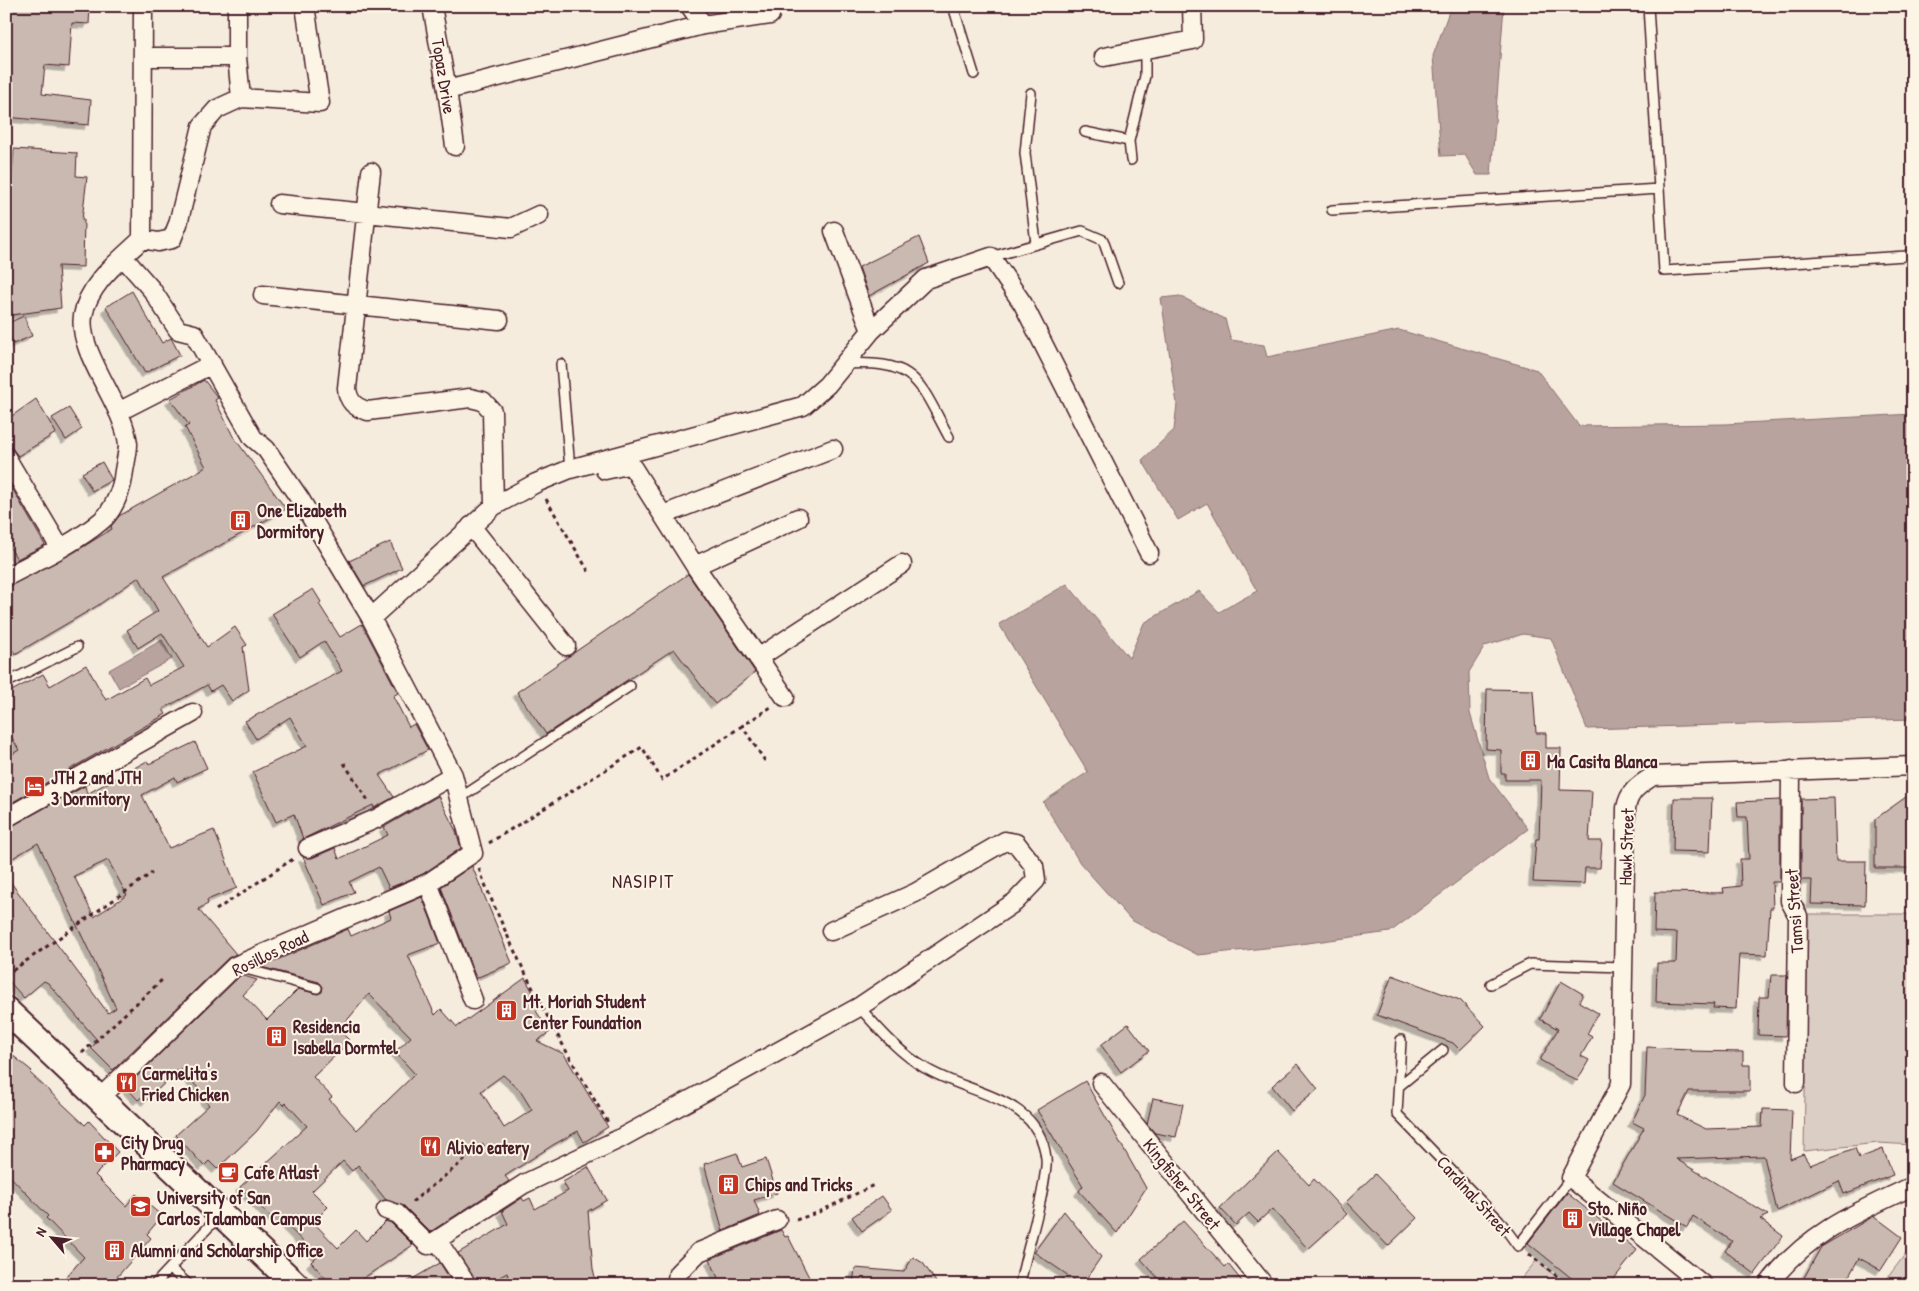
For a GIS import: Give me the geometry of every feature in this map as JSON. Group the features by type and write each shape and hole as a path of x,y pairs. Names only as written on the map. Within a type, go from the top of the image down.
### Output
{"main road":[{"path":"6,1010 296,1285"}],"street":[{"path":"6,577 60,548 103,520 121,488 128,444 118,412 84,337 83,316 101,279 142,239 143,6"},
{"path":"237,6 237,57 241,98"},
{"path":"142,239 158,242 172,239 178,224 202,126 217,108 241,98 320,103 305,6"},
{"name":"Topaz Drive","path":"432,6 448,90 455,146"},
{"path":"690,6 703,25"},
{"path":"1104,57 1193,40 1192,6"},
{"path":"448,90 703,25 770,14"},
{"path":"143,57 237,57"},
{"path":"371,172 348,396 361,409 368,410 470,398 483,401 492,411 494,506"},
{"path":"279,204 511,228 539,215"},
{"path":"834,231 871,331"},
{"path":"123,257 152,290 178,330 194,334 253,438 266,449 300,499 371,618 453,775 473,853"},
{"path":"371,618 494,506 570,469 803,406 828,385 842,364 871,331 926,279 991,257 1027,311 1149,553"},
{"path":"263,295 499,320"},
{"path":"118,412 212,364"},
{"path":"663,515 833,448"},
{"path":"6,457 60,548"},
{"path":"544,480 570,479 627,465 630,466 695,566 785,697"},
{"path":"695,566 798,518"},
{"path":"472,526 566,646"},
{"path":"758,658 902,564"},
{"path":"6,818 193,713"},
{"name":"Hawk Street","path":"1572,1178 1621,1084 1626,808 1628,797 1639,784 1653,776 1913,766"},
{"name":"Tamsi Street","path":"1791,770 1790,901 1798,916 1796,1083"},
{"path":"308,848 332,830 378,818 453,775"},
{"path":"392,1212 428,1245 524,1184 619,1139 858,1006 1015,902 1036,880 1034,866 1016,843 1006,842 915,893 831,931"},
{"name":"Rosillos Road","path":"99,1099 235,966 428,884 473,853"},
{"path":"428,884 473,1000"},
{"name":"Kingfisher Street","path":"1101,1083 1264,1285"},
{"path":"1572,1178 1703,1285"},
{"path":"1768,1285 1777,1273 1812,1239 1843,1219 1913,1186"},
{"path":"676,1285 678,1273 699,1252 777,1220"},
{"path":"437,1240 467,1285"}],"lane":[{"path":"953,6 974,74"},
{"path":"1648,6 1664,271 1906,256 1913,252"},
{"path":"1131,160 1129,141 1145,76 1145,48"},
{"path":"1031,93 1025,153 1036,244"},
{"path":"1085,132 1129,141"},
{"path":"1332,210 1659,188"},
{"path":"991,257 1082,231 1103,240 1118,283"},
{"path":"561,364 570,469"},
{"path":"842,364 889,366 902,369 918,381 949,437"},
{"path":"6,684 77,647"},
{"path":"460,798 630,686"},
{"path":"1491,984 1530,964 1623,968"},
{"path":"235,966 317,988"},
{"path":"858,1006 894,1046 925,1068 951,1082 1003,1102 1022,1112 1040,1131 1046,1160 1041,1201 1020,1285"},
{"path":"1399,1086 1401,1040"},
{"path":"1399,1086 1444,1050"},
{"name":"Cardinal Street","path":"1399,1086 1397,1114 1499,1220 1518,1246 1572,1178"},
{"path":"154,1285 221,1214"},
{"path":"170,1268 189,1285"}],"path":[{"path":"544,480 590,574"},
{"path":"619,1139 572,1065 521,967 473,853 642,747 662,780 785,697"},
{"path":"742,726 765,761"},
{"path":"344,763 378,818"},
{"path":"216,910 308,848"},
{"path":"6,975 152,873"},
{"path":"66,1066 162,980"},
{"path":"392,1212 486,1143"},
{"path":"777,1220 799,1220 876,1184"},
{"path":"1518,1246 1568,1285"}],"shaded area":[{"path":"1451,6 1504,6 1491,175 1477,175 1465,155 1441,156 1433,56"},
{"path":"1180,296 1225,319 1231,340 1264,345 1267,357 1399,330 1537,370 1579,426 1725,424 1913,414 1913,719 1587,729 1551,638 1523,634 1485,646 1469,672 1470,713 1489,778 1528,829 1390,932 1198,955 1131,920 1080,863 1043,802 1088,772 999,624 1067,584 1129,658 1144,623 1199,591 1219,612 1257,591 1207,503 1178,520 1142,460 1174,430 1177,404 1161,298"},
{"path":"162,640 172,659 119,688 109,670"},
{"path":"1808,914 1913,914 1913,1145 1878,1143 1804,1151"},
{"path":"1913,1244 1913,1285 1882,1285"},
{"path":"1537,1260 1565,1285 1516,1285"}],"building":[{"path":"6,6 90,6 89,24 72,23 69,67 45,65 42,94 91,100 89,125 6,117"},
{"path":"14,149 77,153 76,176 87,177 82,220 84,220 83,267 58,266 61,308 12,315 6,280 6,215 9,215"},
{"path":"919,237 929,263 869,296 859,267"},
{"path":"132,291 162,343 171,338 180,355 145,373 106,307"},
{"path":"24,316 32,336 13,344 6,324"},
{"path":"204,380 218,398 215,400 233,436 286,509 163,577 207,647 235,627 247,645 243,647 249,690 232,701 221,685 211,691 207,685 163,709 166,714 6,806 6,758 19,750 6,727 6,694 43,674 50,686 86,665 106,700 145,678 149,685 184,667 162,633 138,648 127,630 158,611 139,577 97,606 15,654 6,638 6,588 73,553 112,529 111,526 119,516 206,467 185,427 189,425 170,399"},
{"path":"36,399 56,433 18,456 12,448 6,446 6,420"},
{"path":"69,408 82,429 66,440 52,418"},
{"path":"102,462 112,480 92,491 82,473"},
{"path":"6,478 45,545 17,559 6,541"},
{"path":"390,542 402,568 364,586 349,561"},
{"path":"688,574 755,672 715,704 674,649 546,734 517,692"},
{"path":"313,589 321,602 319,604 340,637 362,624 398,693 393,696 409,727 414,724 428,750 379,775 394,797 374,808 373,805 303,839 294,814 276,822 253,772 307,746 290,717 256,739 245,721 342,671 324,641 300,657 272,614"},
{"path":"1487,689 1533,690 1536,733 1546,733 1546,748 1561,748 1560,790 1592,791 1589,841 1602,841 1600,868 1585,868 1584,884 1533,882 1536,839 1539,839 1541,780 1505,780 1505,773 1501,773 1501,750 1486,749"},
{"path":"195,742 207,768 177,782 175,777 142,795 169,848 214,830 237,888 207,900 208,904 198,909 236,954 228,958 113,1070 91,1048 98,1041 48,983 44,981 24,998 6,978 6,876 108,1013 116,1008 38,843 6,862 6,829 85,786 87,794 147,761 149,764","holes":["108,860 127,895 94,917 74,876"]},
{"path":"1913,792 1913,868 1875,868 1875,819"},
{"path":"438,796 456,831 461,848 423,874 389,888 379,867 349,882 354,892 324,905 303,857 312,858 335,848 339,859 388,835 384,827"},
{"path":"1674,798 1712,798 1710,852 1673,851"},
{"path":"1834,798 1836,861 1866,861 1865,905 1811,904 1812,880 1801,880 1801,799"},
{"path":"1780,800 1780,882 1772,882 1773,908 1770,908 1767,955 1739,954 1736,1009 1713,1008 1714,1004 1656,1002 1657,963 1676,963 1677,933 1654,932 1655,892 1724,893 1723,888 1741,886 1740,859 1749,859 1747,817 1738,817 1737,802"},
{"path":"472,866 512,963 476,978 441,887"},
{"path":"422,897 440,943 408,955 435,1015 441,1009 457,1027 525,978 541,1007 536,1011 550,1032 537,1041 564,1054 608,1127 584,1142 578,1131 553,1145 505,1176 509,1181 430,1232 404,1206 386,1200 358,1165 352,1171 343,1161 312,1191 328,1207 313,1222 338,1248 356,1230 366,1241 386,1221 391,1223 413,1245 353,1285 332,1285 311,1262 317,1256 276,1214 272,1218 240,1187 307,1126 286,1103 284,1105 280,1101 257,1131 217,1169 209,1161 204,1166 176,1135 209,1105 204,1099 206,1097 180,1068 146,1101 142,1097 138,1100 126,1087 241,975 257,980 243,995 267,1020 298,989 318,994 322,992 323,987 319,982 261,967 348,929 351,936 391,918 389,911","holes":["369,994 411,1037 395,1052 415,1074 357,1130 329,1099 332,1097 313,1077 350,1041 339,1030","503,1075 519,1089 532,1110 504,1128 481,1091"]},
{"path":"1392,975 1460,1000 1485,1026 1460,1050 1453,1043 1377,1015"},
{"path":"1771,975 1787,975 1786,1036 1758,1035 1759,997 1769,997"},
{"path":"1561,981 1583,994 1579,1002 1598,1013 1587,1034 1592,1037 1581,1056 1589,1060 1577,1081 1540,1060 1558,1029 1540,1019"},
{"path":"1128,1024 1149,1051 1121,1072 1101,1045"},
{"path":"1647,1047 1690,1049 1690,1051 1743,1052 1743,1065 1750,1065 1750,1091 1689,1091 1677,1115 1706,1129 1762,1127 1763,1109 1792,1110 1790,1159 1803,1154 1810,1165 1855,1148 1859,1158 1883,1149 1893,1175 1844,1194 1839,1181 1777,1211 1764,1156 1676,1159 1768,1215 1760,1219 1783,1236 1755,1274 1725,1251 1732,1241 1693,1216 1687,1227 1613,1182 1644,1128 1632,1122 1645,1095"},
{"path":"6,1050 32,1071 30,1073 85,1125 89,1121 118,1152 95,1175 126,1206 136,1194 162,1216 147,1234 151,1238 110,1285 59,1285 84,1257 46,1218 48,1216 6,1172"},
{"path":"1298,1064 1318,1089 1292,1111 1272,1086"},
{"path":"1085,1081 1146,1188 1117,1233 1079,1191 1083,1186 1037,1110"},
{"path":"1153,1098 1183,1104 1176,1137 1155,1133 1147,1124"},
{"path":"1278,1152 1309,1185 1314,1179 1347,1214 1308,1249 1272,1209 1258,1222 1249,1213 1236,1225 1220,1208"},
{"name":"Chips and Tricks","path":"737,1153 742,1167 766,1159 777,1193 754,1200 760,1215 723,1231 704,1164"},
{"path":"588,1167 607,1200 588,1211 593,1269 597,1285 511,1285 507,1273 485,1285 478,1285 458,1253 508,1224 502,1211 522,1198 524,1201 530,1198 535,1209 568,1191 563,1182"},
{"path":"1375,1174 1417,1218 1388,1246 1346,1202"},
{"name":"Sto. Niño Village Chapel","path":"1567,1193 1637,1250 1609,1285 1580,1285 1528,1243"},
{"path":"882,1196 892,1210 862,1231 852,1217"},
{"path":"1064,1211 1101,1257 1082,1285 1034,1252"},
{"path":"1874,1216 1902,1237 1881,1270 1859,1258 1844,1285 1800,1285 1821,1247"},
{"path":"1183,1221 1225,1267 1228,1264 1245,1285 1164,1285 1141,1259"},
{"path":"781,1230 785,1237 788,1236 813,1285 721,1285 710,1259"},
{"path":"913,1257 923,1263 938,1285 853,1285 855,1268 904,1272"},
{"path":"440,1263 454,1285 402,1285"}],"place":[{"name":"One Elizabeth Dormitory","path":"241,520"},
{"name":"Ma Casita Blanca","path":"1531,761"},
{"name":"JTH 2 and JTH 3 Dormitory","path":"35,787"},
{"name":"Mt. Moriah Student Center Foundation","path":"507,1011"},
{"name":"Residencia Isabella Dormtel","path":"277,1036"},
{"name":"Carmelita's Fried Chicken","path":"126,1083"},
{"name":"Alivio eatery","path":"431,1147"},
{"name":"City Drug Pharmacy","path":"105,1152"},
{"name":"Cafe Atlast","path":"228,1172"},
{"name":"Chips and Tricks","path":"729,1184"},
{"name":"University of San Carlos Talamban Campus","path":"141,1207"},
{"name":"Sto. Niño Village Chapel","path":"1572,1218"},
{"name":"Alumni and Scholarship Office","path":"115,1250"}],"district":[{"name":"NASIPIT","path":"643,881"}]}
